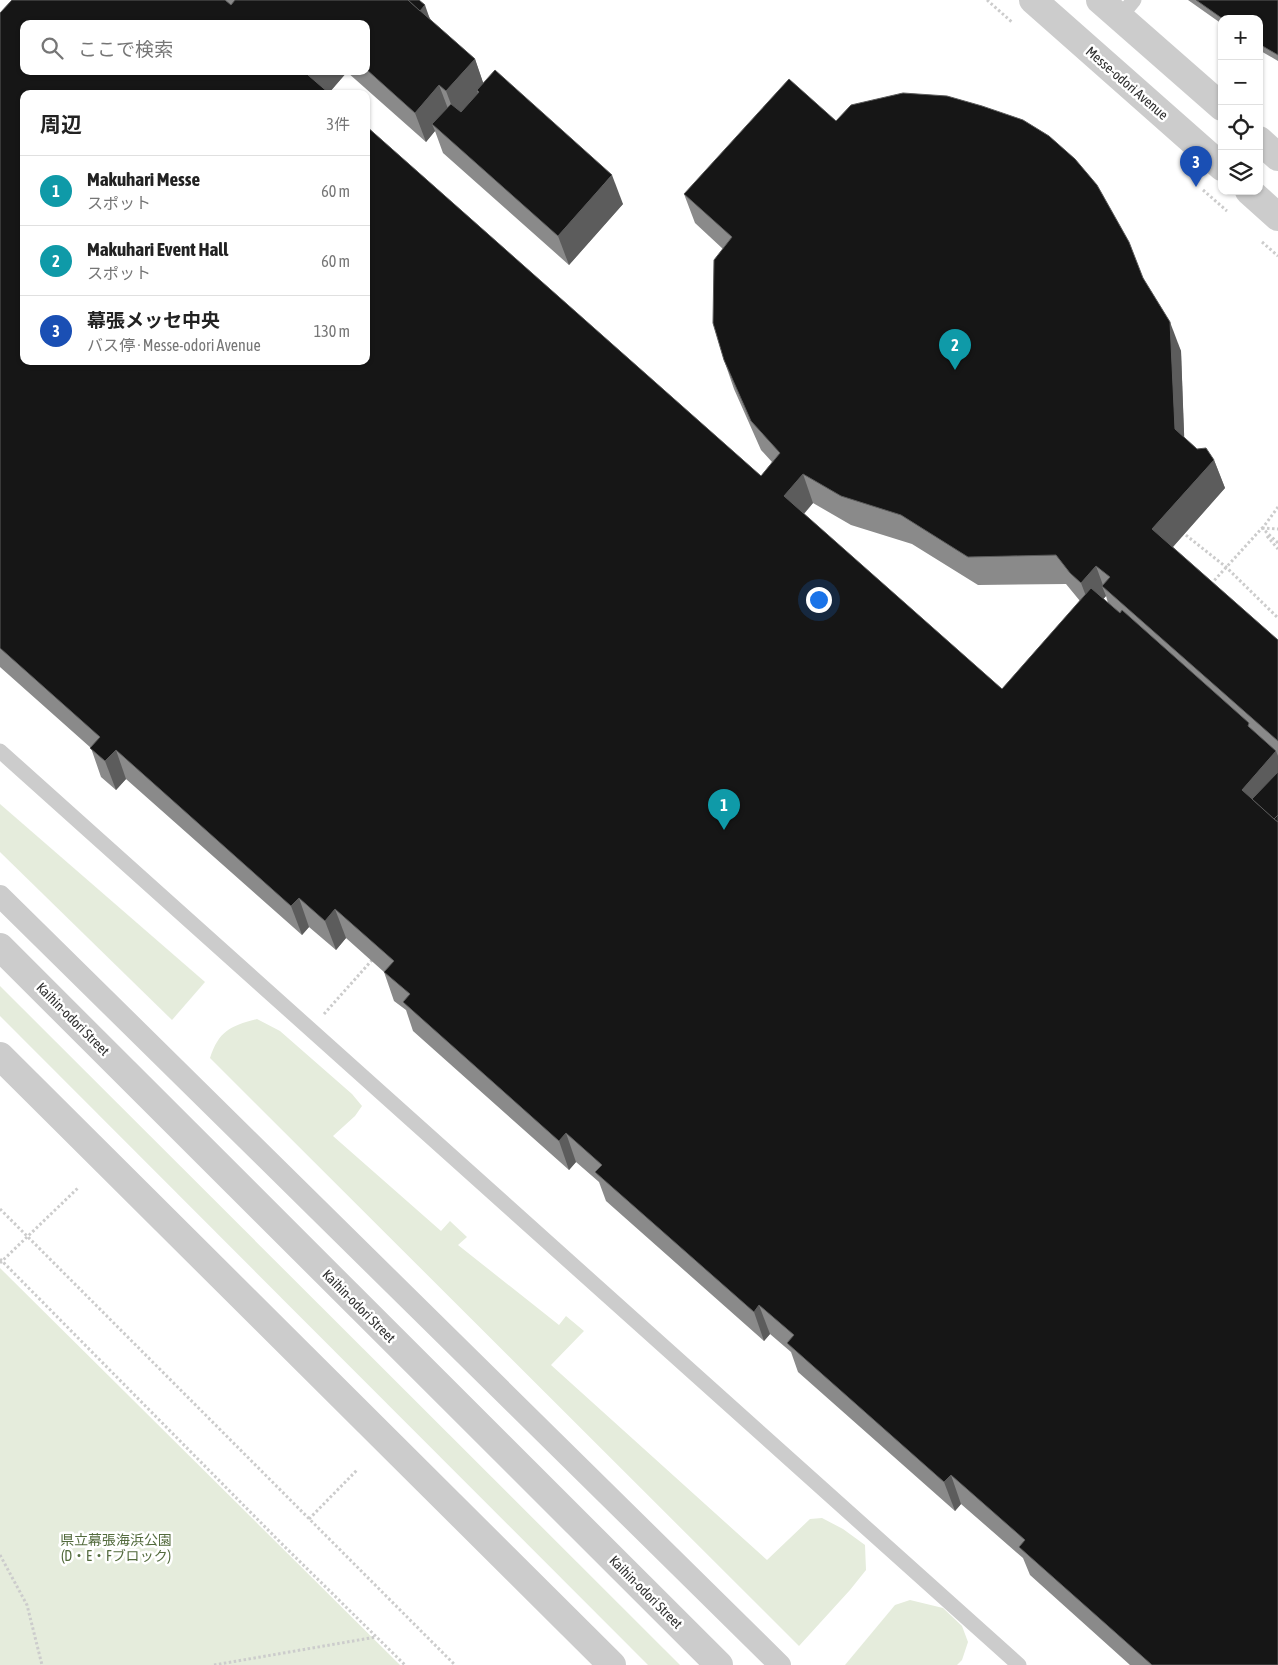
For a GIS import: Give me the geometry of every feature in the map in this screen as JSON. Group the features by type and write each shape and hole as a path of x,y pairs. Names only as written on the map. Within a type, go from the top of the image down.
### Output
{"street":[{"name":"Messe-odori Avenue","path":"1033,0 1218,163"},
{"path":"1118,6 1220,105"},
{"path":"1263,144 1278,157"},
{"path":"1253,195 1278,217"},
{"path":"0,896 780,1665"},
{"name":"Kaihin-odori Street","path":"0,946 719,1665"},
{"path":"0,1056 612,1665"}],"lane":[{"path":"0,751 1019,1665"}],"path":[{"path":"1207,588 1262,528 1278,507"},
{"path":"1175,526 1226,567 1278,618"},
{"path":"1262,528 1278,530"},
{"path":"1262,528 1278,542"},
{"path":"1262,528 1278,549"},
{"path":"310,1029 376,956"},
{"path":"79,1187 1,1261 405,1665"},
{"path":"0,1209 455,1665"},
{"path":"309,1519 358,1469"},
{"path":"0,1555 27,1605 42,1665"},
{"path":"214,1665 376,1637"}],"green space":[{"path":"0,804 205,982 172,1020 0,852"},
{"path":"0,986 680,1665 648,1665 0,1016"},
{"path":"257,1019 280,1031 352,1094 362,1106 355,1116 333,1136 441,1231 450,1221 467,1237 458,1245 559,1325 566,1316 584,1331 551,1365 767,1560 810,1519 822,1518 843,1529 865,1545 866,1570 799,1646 210,1058 217,1041 227,1031 240,1024"},
{"name":"県立幕張海浜公園 (D・E・Fブロック)","path":"0,1268 400,1665 0,1665"},
{"path":"910,1600 943,1608 962,1626 968,1642 962,1660 957,1665 845,1665 895,1605"}],"building":[{"path":"12,0 225,0 231,5 235,0 408,0 475,59 446,91 439,85 415,113 370,73 370,20 20,20 20,75 308,75 325,90 20,90 20,365 370,365 370,130 761,476 780,453 751,421 724,360 713,323 714,260 732,237 684,194 789,79 836,121 851,105 903,93 947,96 1023,120 1049,136 1075,159 1097,185 1129,242 1143,278 1170,322 1175,429 1197,449 1206,448 1214,460 1152,529 1278,640 1278,741 1102,586 1110,577 1096,566 1081,583 1070,573 1056,555 968,557 901,515 841,496 803,474 784,496 1002,689 1091,588 1120,613 1122,610 1249,723 1248,726 1276,751 1242,790 1278,822 1278,1665 1152,1665 1019,1547 1025,1540 951,1475 944,1482 787,1343 794,1335 759,1305 754,1312 595,1172 602,1165 566,1133 559,1141 403,1002 410,994 384,972 394,961 335,909 325,921 299,898 291,906 116,750 105,761 90,748 100,737 0,648 0,13"},
{"path":"408,0 419,0 425,5 420,11"},
{"path":"1196,0 1278,0 1278,55 1263,46 1263,15 1218,15"},
{"path":"495,70 612,175 558,236 432,124 451,104 461,112"},
{"path":"1278,772 1278,815 1274,819 1252,799"}],"place":[{"name":"幕張メッセ中央","path":"1196,187"},
{"name":"Makuhari Event Hall","path":"955,370"},
{"name":"Makuhari Messe","path":"724,830"}]}
